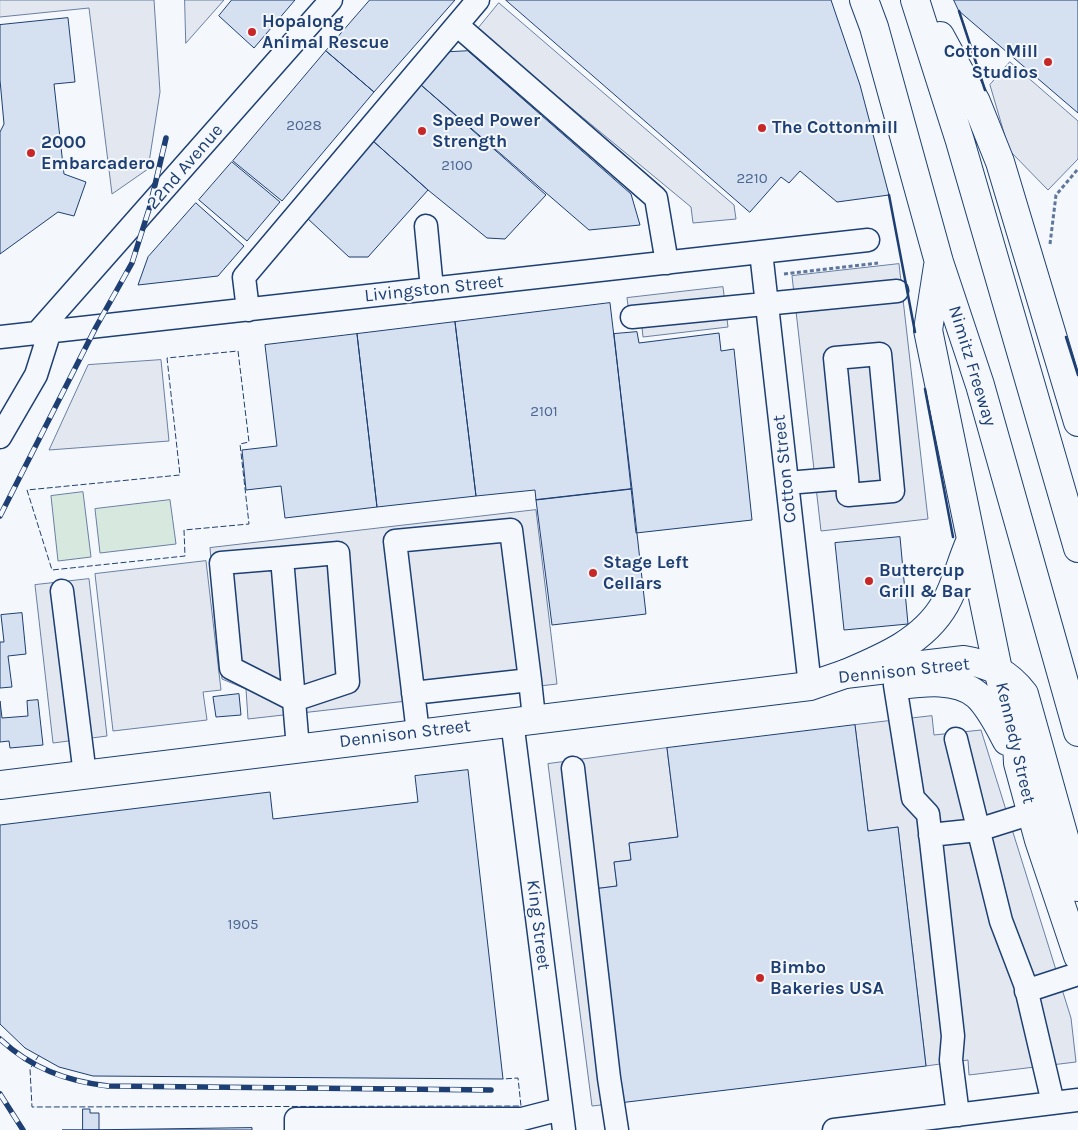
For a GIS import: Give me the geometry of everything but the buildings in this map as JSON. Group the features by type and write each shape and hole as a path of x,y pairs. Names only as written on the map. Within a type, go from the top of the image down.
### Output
{"main road":[{"name":"Nimitz Freeway","path":"864,0 874,27 939,262 980,385 1078,732"},
{"path":"915,0 965,158 1078,548"},
{"path":"920,0 976,102 1000,162 1078,422"},
{"path":"939,262 928,330 970,542 998,670"},
{"path":"845,674 886,657 910,641 932,622 945,604 970,542"},
{"name":"Dennison Street","path":"0,785 810,686 845,674 964,660 983,663 998,670"},
{"name":"Kennedy Street","path":"998,670 1017,743 1018,763 1078,956"},
{"name":"Kennedy Street","path":"998,670 1014,681 1024,694 1078,887"},
{"name":"Dennison Street","path":"810,686 845,691 929,682 956,685 976,695 992,715 1018,763"}],"street":[{"name":"22nd Avenue","path":"44,332 332,0"},
{"path":"248,310 244,277 478,0"},
{"path":"457,25 656,198 666,263"},
{"path":"426,226 432,289"},
{"name":"Livingston Street","path":"0,336 868,240"},
{"name":"Cotton Street","path":"761,252 810,686"},
{"path":"632,317 897,291"},
{"path":"0,437 36,375 44,332"},
{"path":"880,354 893,491 848,495 847,478 836,358 880,354"},
{"path":"787,483 847,478"},
{"name":"King Street","path":"413,694 395,541 511,530 530,680 523,720 562,1120"},
{"path":"338,553 348,682 294,700 231,668 221,563 282,558 338,553"},
{"path":"282,558 298,748"},
{"path":"62,591 85,775"},
{"path":"418,733 413,694 530,680"},
{"path":"895,685 913,798 928,814 952,1026 952,1060 958,1115"},
{"path":"956,739 1002,921 1026,991 1053,1103"},
{"path":"573,768 608,1078 617,1130"},
{"path":"930,835 978,830 1032,813"},
{"path":"1026,991 1078,974"},
{"path":"834,1130 1078,1100"},
{"path":"296,1130 296,1119 562,1120"}],"path":[{"path":"1050,246 1056,195 1078,168"},
{"path":"764,276 878,263"}],"shaded area":[{"path":"0,0 154,0 160,92 148,169 112,194 89,8 0,17"},
{"path":"185,0 224,0 186,43"},
{"path":"499,3 734,205 736,219 693,223 691,207 477,30"},
{"path":"1010,62 1078,121 1078,159 1048,190 1009,150 990,85"},
{"path":"899,264 928,519 821,531 792,276"},
{"path":"723,287 728,327 643,337 642,327 631,328 627,298"},
{"path":"161,360 169,441 49,450 88,365"},
{"path":"83,492 91,557 58,561 51,496"},
{"path":"170,500 176,544 100,553 95,509"},
{"path":"536,510 557,684 248,719 246,689 222,679 210,548"},
{"path":"206,561 221,690 203,692 207,720 113,731 95,574"},
{"path":"89,579 107,736 53,743 35,585"},
{"path":"932,716 934,735 981,730 1071,1018 1076,1062 969,1075 968,1060 926,1066 898,827 868,831 855,725"},
{"path":"667,748 678,837 629,843 631,860 614,862 617,886 593,889 619,1103 592,1106 548,764"}],"railway":[{"path":"0,516 96,327 132,263 150,206 166,138"},
{"path":"0,1039 24,1058 50,1072 78,1081 108,1086 491,1090"},
{"path":"0,1094 23,1130"}],"fence":[{"path":"238,351 249,442 240,444 249,524 184,530 185,556 52,570 27,490 180,475 167,358 238,351"},
{"path":"39,1055 30,1069 32,1107 521,1106 518,1078 503,1079"}],"wall":[{"path":"959,11 985,90"},
{"path":"889,195 915,332"},
{"path":"1066,337 1078,375"},
{"path":"925,389 953,537"}],"place":[{"name":"Hopalong Animal Rescue","path":"252,32"},
{"name":"Cotton Mill Studios","path":"1048,62"},
{"name":"The Cottonmill","path":"762,128"},
{"name":"Speed Power Strength","path":"422,131"},
{"name":"2000 Embarcadero","path":"31,153"},
{"name":"Stage Left Cellars","path":"593,573"},
{"name":"Buttercup Grill & Bar","path":"869,581"},
{"name":"Bimbo Bakeries USA","path":"760,978"}]}
